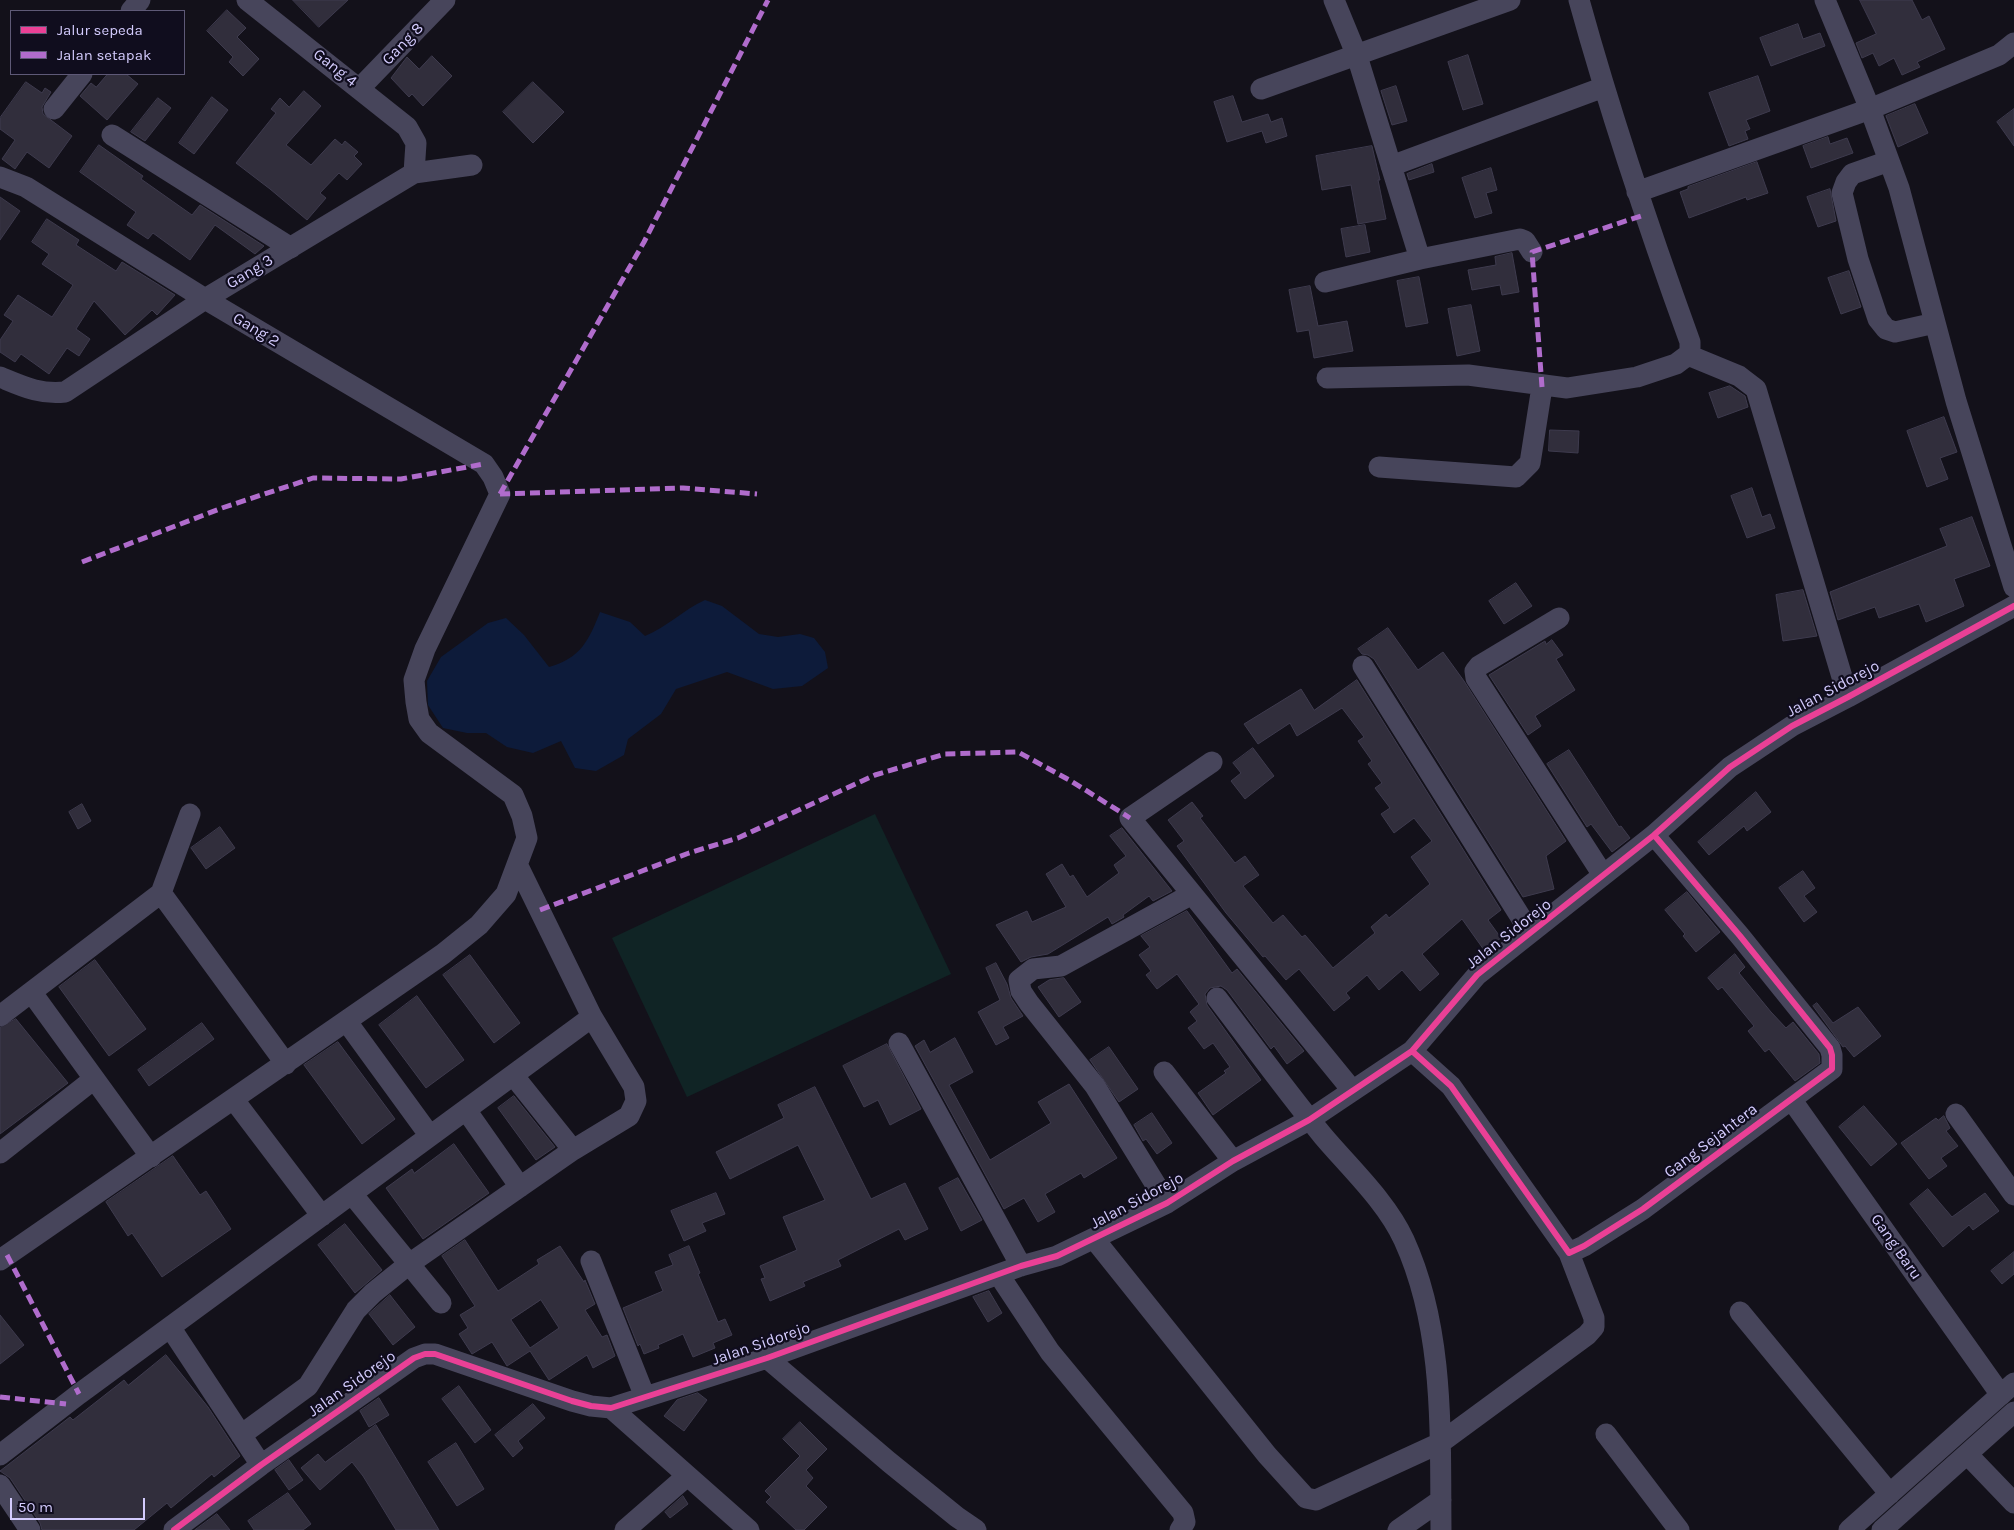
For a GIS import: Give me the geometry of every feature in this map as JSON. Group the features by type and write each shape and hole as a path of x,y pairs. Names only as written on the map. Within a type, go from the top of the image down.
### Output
{"street":[{"path":"132,10 140,0"},
{"name":"Gang 4","path":"247,0 407,127 416,143 414,173"},
{"name":"Gang 8","path":"360,88 445,0"},
{"path":"1334,0 1357,56 1420,258"},
{"path":"1261,88 1357,56 1510,0"},
{"path":"1328,378 1468,375 1542,387 1567,388 1638,377 1676,364 1688,355 1690,342 1638,192 1604,87 1579,0"},
{"path":"1825,0 1870,109 1899,188 1956,401 2014,588"},
{"path":"1638,192 1870,109 1999,55 2014,44"},
{"path":"54,109 81,75"},
{"path":"1391,166 1604,87"},
{"path":"112,135 291,248"},
{"path":"1889,160 1852,174 1846,182 1842,193 1858,259 1878,319 1886,329 1895,332 1935,322"},
{"path":"414,173 472,165"},
{"name":"Gang 3","path":"0,377 34,391 48,394 65,392 205,299 414,173"},
{"name":"Gang 2","path":"0,177 26,187 205,299 484,464 494,477 500,494 425,649 414,680 418,719 429,733 513,795 522,816 527,838 518,866"},
{"path":"1325,282 1420,258 1520,239 1525,242 1532,252"},
{"path":"1688,355 1740,376 1756,388 1848,698"},
{"path":"1379,467 1516,477 1530,464 1542,387"},
{"name":"Jalan Sidorejo","path":"174,1530 260,1465 414,1358 425,1354 435,1354 572,1401 591,1406 611,1408 767,1358 1021,1266 1057,1256 1095,1240 1167,1203 1233,1161 1310,1120 1412,1051 1477,975 1654,835 1730,767 1792,726 1848,698 2014,606"},
{"path":"1559,618 1479,666 1475,671 1476,678 1603,875"},
{"path":"1363,666 1530,932"},
{"path":"1212,762 1130,818 1352,1090"},
{"path":"0,1016 161,893 190,814"},
{"name":"Gang Sejahtera","path":"1569,1253 1584,1246 1643,1209 1832,1069 1830,1048 1740,936 1654,835"},
{"path":"241,1436 308,1386 356,1310 372,1293 409,1264 573,1150 629,1116 636,1101 634,1087 592,1017 518,866"},
{"path":"2,1252 151,1157 443,954 479,925 506,894 518,866"},
{"path":"161,893 286,1064"},
{"path":"1167,1203 1095,1086 1021,991 1019,980 1033,969 1061,966 1192,894"},
{"path":"32,993 151,1157"},
{"path":"1217,998 1310,1120 1375,1199 1403,1239 1413,1263 1433,1335 1440,1443 1441,1530"},
{"path":"0,1455 170,1327 592,1017"},
{"path":"347,1022 430,1136"},
{"path":"899,1043 1021,1266"},
{"path":"1095,1240 1267,1455 1306,1498 1316,1500 1440,1443 1588,1335 1594,1327 1594,1318 1569,1253 1451,1086 1412,1051"},
{"path":"1164,1072 1233,1161"},
{"path":"513,1075 573,1150"},
{"path":"0,1153 94,1078"},
{"name":"Gang Baru","path":"1791,1099 2008,1389"},
{"path":"234,1100 322,1216"},
{"path":"466,1110 520,1187"},
{"path":"1956,1114 2014,1195"},
{"path":"352,1194 441,1303"},
{"path":"592,1261 645,1397"},
{"path":"999,1275 1050,1352 1183,1513 1185,1522 1180,1530"},
{"path":"1740,1312 1890,1494"},
{"path":"170,1327 260,1465"},
{"path":"767,1358 889,1462 976,1530"},
{"path":"1849,1530 2008,1389"},
{"path":"611,1408 749,1530"},
{"path":"1882,1530 2014,1412"},
{"path":"1606,1434 1679,1530"},
{"path":"1967,1454 2014,1503"},
{"path":"624,1530 687,1476"},
{"path":"0,1486 30,1530"},
{"path":"1398,1530 1441,1500"}],"green space":[{"path":"875,814 951,974 687,1097 612,938"}],"water":[{"path":"705,600 722,606 759,634 778,637 800,634 814,638 825,652 828,668 802,686 773,689 727,672 676,689 661,714 628,739 624,755 596,771 575,768 561,741 533,753 507,747 486,733 467,733 443,728 428,705 427,681 441,657 488,623 506,618 524,635 549,667 569,659 582,647 592,631 600,612 630,622 645,636"}],"building":[{"path":"293,0 348,0 319,27"},
{"path":"1860,0 1912,0 1922,20 1929,16 1945,49 1917,62 1920,67 1902,75 1894,58 1879,66 1873,53 1862,58 1856,43 1876,34"},
{"path":"227,10 246,28 237,37 259,59 243,76 229,62 233,57 207,31"},
{"path":"1798,24 1803,39 1820,33 1825,46 1771,66 1760,38"},
{"path":"1468,55 1483,104 1463,110 1448,62"},
{"path":"432,56 452,76 423,106 412,94 409,97 391,78 407,57 419,69"},
{"path":"107,75 127,75 138,84 107,120 80,96 91,83 96,87"},
{"path":"1758,76 1770,111 1746,120 1750,129 1745,131 1748,139 1729,146 1709,93"},
{"path":"26,82 42,93 45,88 51,92 42,107 43,114 72,136 49,168 27,152 15,169 2,159 15,140 0,129 0,118"},
{"path":"533,82 564,112 533,143 503,112"},
{"path":"1396,86 1407,121 1392,125 1381,91"},
{"path":"304,91 321,106 286,145 311,165 335,139 342,145 345,141 358,152 354,156 362,164 347,180 339,173 320,193 326,198 307,220 236,163 276,113 271,109 280,98 289,107"},
{"path":"1233,96 1242,122 1268,114 1271,122 1282,118 1287,136 1266,143 1262,131 1227,142 1214,102"},
{"path":"212,97 228,110 194,154 179,143"},
{"path":"158,98 171,108 145,141 131,132"},
{"path":"1915,104 1928,133 1898,147 1886,116"},
{"path":"2014,109 2014,146 1997,122"},
{"path":"1828,137 1830,144 1847,138 1853,153 1811,168 1803,146"},
{"path":"99,145 143,176 141,179 192,215 200,205 264,246 255,254 215,225 190,260 153,233 148,239 127,225 136,212 80,172"},
{"path":"1372,146 1386,219 1358,224 1351,185 1322,190 1316,156"},
{"path":"1757,162 1768,193 1747,200 1746,197 1689,218 1680,192 1688,189 1688,187"},
{"path":"1432,164 1434,172 1409,180 1407,174"},
{"path":"1491,168 1497,190 1486,193 1492,213 1475,218 1462,178"},
{"path":"1830,189 1836,221 1818,227 1807,197"},
{"path":"0,197 20,211 0,240"},
{"path":"47,219 79,240 76,245 116,271 122,262 175,295 157,315 152,310 125,335 94,301 76,329 90,339 79,356 67,348 49,374 21,354 15,362 0,352 0,340 13,321 4,315 18,295 52,317 73,285 42,264 49,254 32,242"},
{"path":"1365,225 1370,252 1346,257 1341,229"},
{"path":"1512,253 1519,292 1502,295 1500,285 1472,290 1468,270 1496,265 1495,257"},
{"path":"1849,271 1861,307 1841,314 1828,278"},
{"path":"1419,277 1428,323 1406,327 1397,281"},
{"path":"1310,286 1318,326 1347,321 1353,351 1314,358 1309,330 1297,332 1289,290"},
{"path":"1471,305 1480,351 1457,356 1448,309"},
{"path":"1730,386 1745,396 1748,407 1718,418 1709,393"},
{"path":"1944,417 1957,452 1940,458 1948,479 1927,487 1907,431"},
{"path":"1550,430 1579,431 1578,453 1549,451"},
{"path":"1752,488 1762,517 1770,514 1775,528 1747,538 1731,496"},
{"path":"1972,517 1990,566 1954,579 1964,606 1926,622 1919,604 1879,618 1875,607 1838,620 1830,592 1947,546 1940,529"},
{"path":"1516,583 1532,606 1504,624 1489,601"},
{"path":"1803,590 1817,636 1783,641 1776,595"},
{"path":"1388,628 1418,670 1443,652 1464,681 1566,841 1546,856 1554,889 1523,897 1374,659 1362,654 1358,649"},
{"path":"1552,640 1563,655 1556,659 1575,690 1535,716 1541,726 1528,735 1489,675 1545,641 1546,644"},
{"path":"1357,680 1501,910 1488,920 1501,938 1484,950 1462,919 1422,954 1439,974 1420,991 1402,970 1379,990 1367,975 1346,993 1350,998 1334,1011 1299,969 1286,980 1265,956 1263,957 1226,913 1177,846 1184,841 1168,820 1192,802 1203,816 1200,818 1235,863 1245,856 1259,875 1243,886 1273,923 1283,915 1302,937 1305,935 1333,968 1375,933 1371,927 1386,914 1389,918 1430,884 1411,857 1432,841 1414,818 1394,833 1381,814 1390,808 1375,788 1382,783 1368,764 1372,761 1358,741 1364,737 1342,708 1297,736 1290,723 1258,744 1244,724 1301,689 1314,710"},
{"path":"1253,748 1274,776 1245,799 1231,781 1241,773 1233,763"},
{"path":"1569,750 1619,827 1621,826 1630,838 1612,852 1591,824 1587,827 1547,764"},
{"path":"1756,792 1771,812 1747,831 1744,826 1709,855 1698,842"},
{"path":"82,804 91,821 78,829 69,812"},
{"path":"220,827 235,848 206,869 191,848"},
{"path":"1122,828 1172,891 1153,901 1149,896 1123,915 1124,917 1112,924 1108,917 1048,954 1031,957 1021,962 996,925 1027,911 1032,922 1066,907 1046,874 1062,864 1070,877 1073,875 1087,897 1119,873 1114,865 1126,856 1110,836"},
{"path":"1803,871 1815,888 1804,896 1817,912 1804,922 1779,888"},
{"path":"1687,892 1720,932 1696,952 1683,936 1685,934 1665,910"},
{"path":"1187,911 1232,973 1237,969 1304,1051 1287,1064 1274,1046 1271,1049 1227,990 1221,986 1210,988 1205,994 1207,1005 1261,1080 1213,1115 1198,1093 1226,1073 1224,1071 1230,1067 1213,1043 1204,1049 1188,1028 1197,1021 1190,1012 1199,1004 1177,974 1157,989 1146,975 1151,971 1139,955 1150,947 1141,936"},
{"path":"1735,954 1745,967 1739,973 1771,1012 1786,1028 1793,1022 1819,1054 1820,1063 1795,1081 1769,1049 1765,1052 1748,1031 1754,1026 1722,987 1718,990 1708,978"},
{"path":"470,955 520,1023 494,1043 443,975"},
{"path":"95,960 146,1029 109,1056 59,987"},
{"path":"996,963 1007,984 1011,998 1023,1016 1003,1027 1009,1038 996,1045 978,1012 1000,1000 986,968"},
{"path":"1064,978 1081,1002 1059,1017 1038,987 1049,980"},
{"path":"417,996 464,1060 426,1088 379,1025"},
{"path":"1817,1003 1833,1023 1858,1007 1881,1036 1854,1057 1845,1046 1843,1047 1813,1006"},
{"path":"16,1019 68,1083 0,1134 0,1028"},
{"path":"202,1023 214,1039 149,1086 138,1070"},
{"path":"955,1038 973,1072 949,1085 990,1160 1051,1123 1038,1102 1069,1084 1117,1158 1084,1178 1081,1173 1045,1194 1055,1212 1038,1222 1024,1198 1004,1209 915,1046 924,1040 930,1052"},
{"path":"338,1042 395,1119 362,1144 304,1065"},
{"path":"887,1044 921,1109 890,1125 878,1100 864,1107 843,1066"},
{"path":"1109,1047 1138,1089 1119,1102 1090,1060"},
{"path":"815,1087 871,1199 905,1183 928,1229 905,1240 899,1229 838,1260 841,1266 803,1282 805,1286 770,1301 761,1279 765,1278 760,1266 797,1250 783,1217 825,1200 798,1145 730,1179 716,1152 784,1118 778,1105"},
{"path":"514,1096 555,1147 536,1160 498,1108"},
{"path":"1864,1106 1897,1144 1871,1166 1839,1127"},
{"path":"1152,1113 1172,1143 1157,1154 1146,1139 1143,1141 1134,1125"},
{"path":"1944,1116 1950,1128 1946,1131 1958,1146 1941,1158 1947,1166 1929,1179 1901,1143 1936,1118 1938,1120"},
{"path":"454,1144 489,1193 423,1239 386,1188 412,1169 414,1173"},
{"path":"173,1156 200,1195 206,1191 231,1229 162,1277 132,1233 128,1236 106,1202"},
{"path":"958,1178 982,1220 961,1231 939,1188"},
{"path":"1928,1189 1952,1217 1985,1193 1999,1211 1973,1230 1969,1225 1943,1247 1910,1204"},
{"path":"716,1193 725,1214 702,1223 706,1231 684,1241 671,1211"},
{"path":"345,1224 382,1270 355,1293 318,1245"},
{"path":"465,1240 498,1291 539,1264 537,1260 560,1246 584,1282 585,1280 595,1304 585,1310 602,1337 607,1335 615,1356 593,1368 587,1355 549,1380 530,1351 507,1366 492,1342 472,1354 459,1334 468,1328 460,1315 475,1306 442,1256","holes":["541,1300 559,1328 530,1348 511,1320"]},
{"path":"689,1246 700,1273 698,1274 718,1322 725,1319 732,1335 713,1343 715,1348 693,1357 683,1334 658,1345 659,1348 644,1354 640,1344 638,1346 623,1308 663,1291 655,1272 673,1265 669,1255"},
{"path":"2014,1252 2014,1274 2002,1284 1991,1271"},
{"path":"989,1291 1002,1313 988,1322 973,1297"},
{"path":"390,1295 415,1327 393,1345 369,1314"},
{"path":"0,1315 24,1345 0,1364"},
{"path":"166,1355 208,1407 240,1456 214,1477 212,1474 171,1508 167,1503 134,1530 42,1530 40,1523 10,1478 0,1471 70,1417 73,1420 124,1380 128,1385"},
{"path":"459,1386 491,1430 475,1443 442,1399"},
{"path":"698,1393 707,1400 684,1431 664,1416 677,1400"},
{"path":"379,1398 389,1415 369,1427 360,1411"},
{"path":"533,1404 545,1418 518,1441 523,1448 513,1457 495,1435"},
{"path":"800,1422 827,1449 806,1470 813,1478 806,1486 827,1507 804,1530 796,1530 766,1502 771,1497 765,1491 800,1456 783,1439"},
{"path":"376,1425 439,1530 396,1530 363,1476 352,1462 320,1490 301,1468 318,1454 325,1462"},
{"path":"456,1443 484,1489 457,1506 428,1462"},
{"path":"289,1460 303,1480 289,1490 275,1470"},
{"path":"288,1493 311,1524 303,1530 254,1530 248,1521"},
{"path":"683,1496 688,1504 670,1518 665,1512"},
{"path":"217,1514 230,1530 195,1530"}],"marked path":[{"path":"500,494 644,242 768,0"},
{"path":"1542,387 1532,252 1644,215"},
{"path":"82,562 222,508 313,478 401,479 484,464"},
{"path":"500,494 683,488 757,494"},
{"path":"540,910 689,853 738,838 875,775 945,754 1018,752 1071,781 1130,818"},
{"path":"7,1255 79,1394"},
{"path":"0,1397 66,1404"}],"cycle path":[{"path":"174,1530 261,1465 414,1358 425,1354 435,1354 572,1401 591,1406 611,1408 767,1358 1021,1266 1057,1256 1167,1203 1233,1161 1309,1120 1412,1051 1477,975 1654,835 1730,767 1792,726 2014,606"},
{"path":"1412,1051 1451,1086 1569,1253 1584,1246 1643,1209 1832,1069 1830,1048 1740,936 1654,835"}]}
